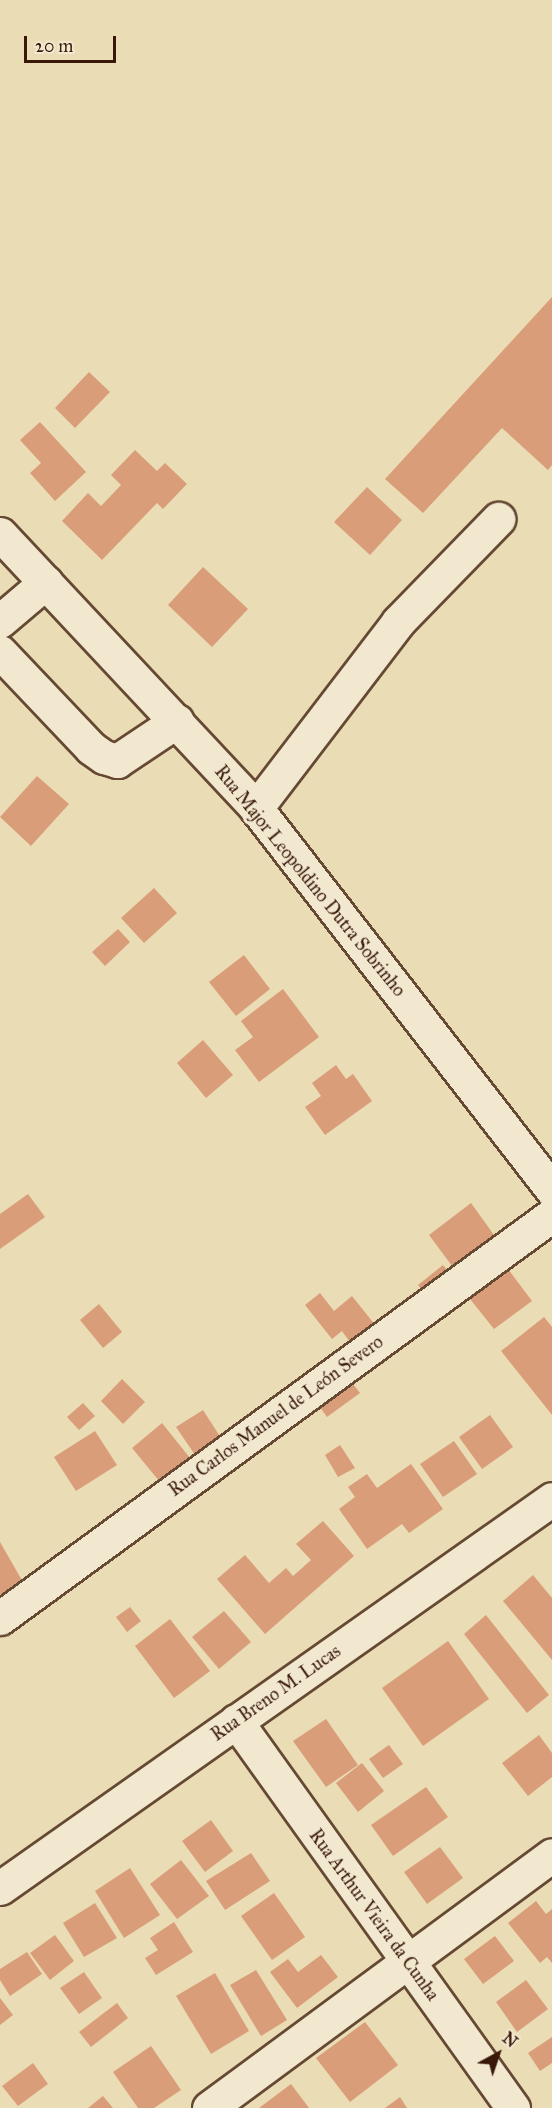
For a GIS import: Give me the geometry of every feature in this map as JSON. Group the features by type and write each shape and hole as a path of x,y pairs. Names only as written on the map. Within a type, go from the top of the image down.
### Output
{"street":[{"path":"256,808 398,622 498,519"},
{"name":"Rua Major Leopoldino Dutra Sobrinho","path":"0,534 256,808 552,1190"},
{"path":"0,621 46,582"},
{"path":"0,652 104,757 117,761 177,721"},
{"name":"Rua Carlos Manuel de León Severo","path":"0,1618 552,1215"},
{"name":"Rua Breno M. Lucas","path":"0,1888 552,1499"},
{"name":"Rua Arthur Vieira da Cunha","path":"236,1721 513,2108"},
{"path":"209,2108 406,1960 552,1855"}],"building":[{"path":"552,297 552,465 548,470 502,428 423,513 385,479"},
{"path":"89,372 110,392 75,428 55,408"},
{"path":"40,422 86,472 55,501 30,473 41,463 20,440"},
{"path":"135,450 157,471 165,463 187,484 163,509 157,503 102,560 62,521 88,493 101,506 121,485 111,475"},
{"path":"367,487 402,520 370,555 334,522"},
{"path":"203,567 248,609 212,647 168,605"},
{"path":"37,776 69,804 31,846 0,817"},
{"path":"154,888 177,913 144,943 121,918"},
{"path":"118,929 130,942 105,966 92,952"},
{"path":"244,955 270,989 236,1016 209,982"},
{"path":"283,989 319,1037 259,1082 235,1050 253,1037 241,1021"},
{"path":"203,1040 233,1075 206,1098 177,1063"},
{"path":"336,1065 346,1079 353,1074 372,1101 325,1135 305,1107 321,1096 312,1083"},
{"path":"28,1194 45,1217 0,1249 0,1214"},
{"path":"471,1203 494,1235 452,1266 429,1235"},
{"path":"443,1265 453,1277 428,1297 418,1285"},
{"path":"505,1265 532,1301 494,1329 466,1294"},
{"path":"320,1293 334,1311 352,1296 376,1326 352,1345 342,1331 332,1339 305,1305"},
{"path":"99,1304 122,1332 103,1348 80,1320"},
{"path":"544,1317 552,1327 552,1415 501,1351"},
{"path":"346,1375 360,1393 327,1417 314,1399"},
{"path":"122,1379 145,1402 123,1424 101,1401"},
{"path":"83,1403 95,1416 79,1430 67,1417"},
{"path":"203,1410 221,1438 195,1455 176,1427"},
{"path":"490,1415 513,1447 482,1469 459,1437"},
{"path":"162,1423 190,1458 160,1482 132,1448"},
{"path":"95,1431 117,1465 76,1491 54,1457"},
{"path":"454,1441 477,1474 443,1497 420,1464"},
{"path":"340,1445 355,1468 338,1477 325,1455"},
{"path":"411,1464 443,1509 409,1533 402,1524 367,1549 339,1509 355,1497 348,1487 367,1474 377,1488"},
{"path":"323,1521 354,1556 265,1634 217,1579 245,1555 269,1583 286,1568 293,1576 311,1560 296,1544"},
{"path":"0,1542 23,1582 0,1595"},
{"path":"533,1575 552,1598 552,1660 503,1601"},
{"path":"130,1607 141,1621 127,1632 116,1617"},
{"path":"224,1611 251,1642 219,1669 192,1637"},
{"path":"486,1615 549,1695 527,1713 464,1634"},
{"path":"170,1619 210,1671 174,1698 135,1646"},
{"path":"448,1641 489,1699 423,1746 382,1688"},
{"path":"326,1719 358,1765 326,1787 293,1741"},
{"path":"539,1735 552,1753 552,1777 528,1796 502,1763"},
{"path":"389,1745 403,1764 383,1778 369,1759"},
{"path":"362,1763 384,1791 358,1812 336,1783"},
{"path":"426,1787 448,1817 393,1856 371,1825"},
{"path":"211,1820 233,1851 205,1872 182,1841"},
{"path":"440,1847 463,1878 427,1904 404,1872"},
{"path":"251,1853 270,1881 225,1910 206,1881"},
{"path":"181,1860 209,1896 177,1919 150,1884"},
{"path":"130,1868 160,1915 124,1938 95,1891"},
{"path":"274,1893 305,1937 272,1960 241,1916"},
{"path":"536,1901 546,1914 552,1909 552,1963 547,1957 540,1963 508,1923"},
{"path":"95,1903 117,1938 84,1957 63,1923"},
{"path":"174,1922 193,1952 156,1975 145,1958 158,1950 150,1938"},
{"path":"55,1935 74,1961 50,1980 30,1953"},
{"path":"495,1936 514,1961 483,1984 464,1959"},
{"path":"27,1952 42,1974 10,1996 0,1980 0,1969"},
{"path":"321,1955 338,1977 297,2008 270,1972 288,1959 298,1972"},
{"path":"256,1970 287,2020 261,2036 230,1985"},
{"path":"84,1972 102,1998 79,2014 60,1988"},
{"path":"215,1973 249,2031 211,2054 176,1996"},
{"path":"526,1980 548,2009 517,2032 496,2002"},
{"path":"0,1998 13,2015 0,2025"},
{"path":"117,2003 128,2018 91,2047 79,2032"},
{"path":"365,2022 398,2065 350,2102 316,2058"},
{"path":"552,2037 552,2063 540,2071 528,2053"},
{"path":"151,2046 181,2090 154,2108 138,2108 113,2072"},
{"path":"33,2063 48,2084 18,2106 2,2086"},
{"path":"291,2084 309,2108 259,2108"},
{"path":"103,2096 113,2108 88,2108"},
{"path":"400,2097 407,2108 385,2108"}]}
